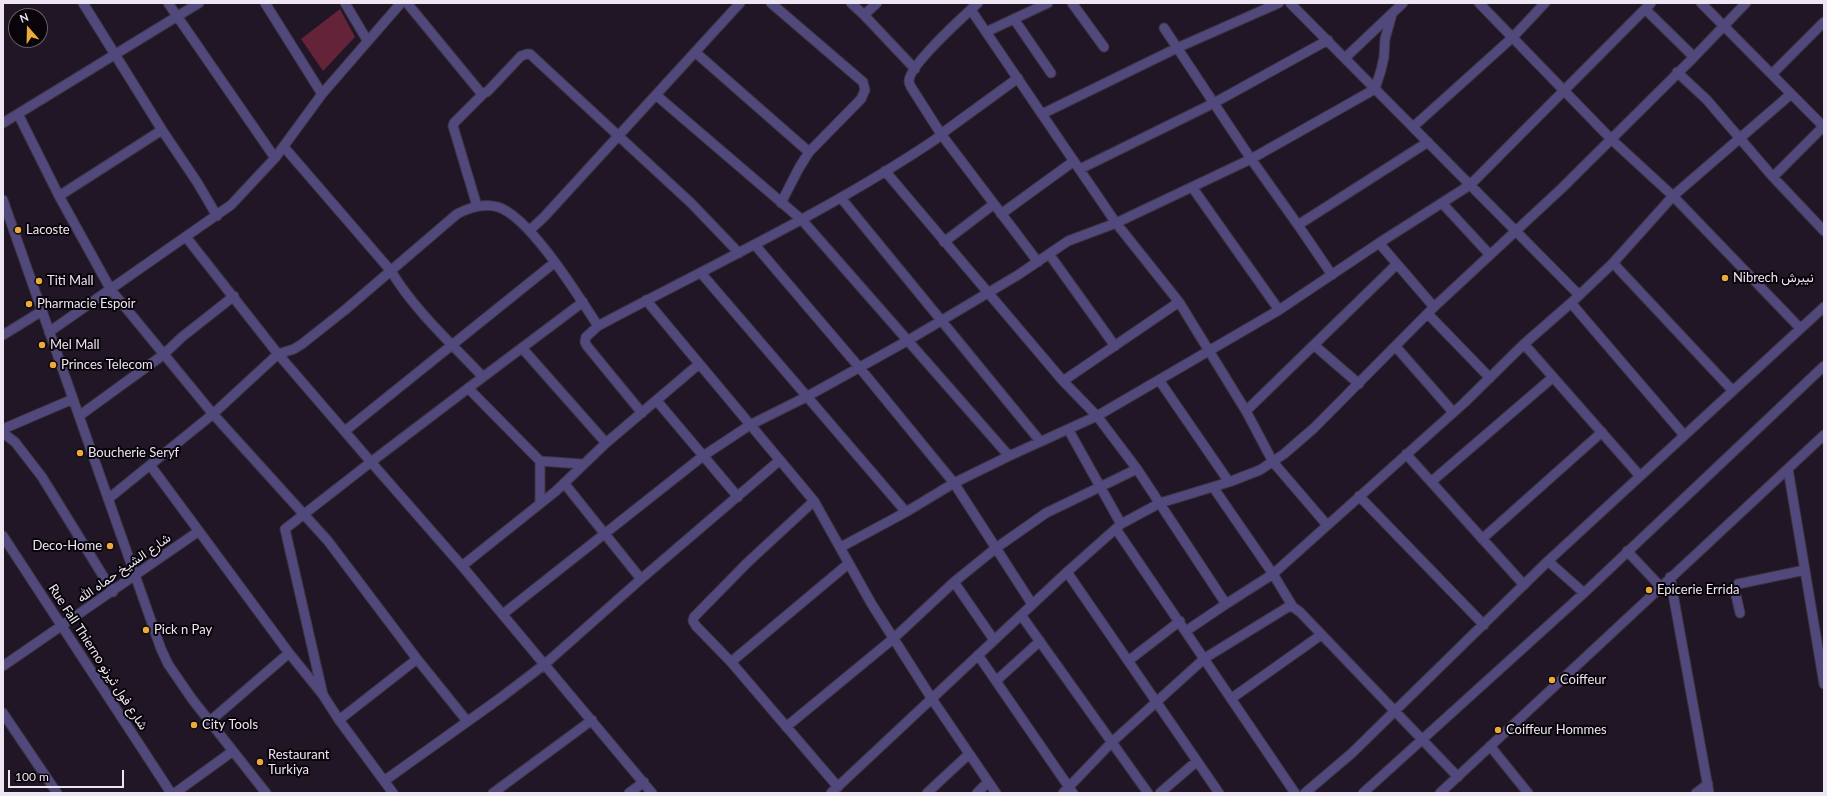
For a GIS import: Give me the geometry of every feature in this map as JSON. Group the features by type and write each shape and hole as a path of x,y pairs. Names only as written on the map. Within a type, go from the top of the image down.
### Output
{"street":[{"path":"83,3 217,216"},
{"path":"168,3 275,158"},
{"path":"3,123 199,3"},
{"path":"265,3 322,94"},
{"path":"345,3 367,40"},
{"path":"49,332 231,206 275,158 322,94 367,40 401,3"},
{"path":"407,3 481,93 484,93"},
{"path":"530,230 544,217 619,136 740,3"},
{"path":"771,3 863,82 865,90 861,98 809,152 781,203"},
{"path":"851,3 915,68"},
{"path":"864,15 877,3"},
{"path":"986,32 1048,3"},
{"path":"1072,3 1104,47"},
{"path":"1042,114 1177,48 1279,3"},
{"path":"1290,3 1579,295"},
{"path":"1345,58 1403,3"},
{"path":"1479,3 1610,139 1673,196 1800,328"},
{"path":"1413,127 1513,37 1545,3"},
{"path":"1701,3 1824,126 1773,177"},
{"path":"814,501 746,563 694,617 693,621 731,662 786,727 835,790 1032,604 1119,527 1160,503 1229,482 1260,470 1284,454 1314,428 1431,311 1516,231 1694,57 1723,25 1746,3"},
{"path":"1038,262 941,134 911,87 909,81 915,68 925,54 974,6 986,32 1116,223 1179,302 1246,411 1272,462 1327,525"},
{"path":"841,547 906,512 954,483 1040,441 1096,416 1210,351 1279,310 1379,243 1470,185 1648,6 1694,57"},
{"path":"502,614 703,456 750,425 806,397 907,340 1038,262 1068,241 1116,223 1251,159 1375,89 1384,57 1385,39 1392,14"},
{"path":"1014,19 1050,73"},
{"path":"1772,74 1824,22"},
{"path":"1164,28 1251,159 1332,275"},
{"path":"1080,169 1214,102 1328,40"},
{"path":"695,52 809,152"},
{"path":"477,206 453,126 454,123 484,93 487,92 521,56 530,54 691,203 739,253"},
{"path":"1677,72 1707,100 1773,177 1824,231"},
{"path":"642,414 585,342 586,337 598,326 755,245 841,198 917,152 1018,78"},
{"path":"1186,631 1273,574 1453,412 1524,344 1571,303 1613,263 1673,196 1791,94"},
{"path":"656,95 802,220 1009,456"},
{"path":"18,114 59,196 111,290 213,414 328,541 417,659 467,721"},
{"path":"59,196 162,130"},
{"path":"1298,225 1428,142"},
{"path":"284,147 391,271 407,294 483,377"},
{"path":"1002,214 1074,161"},
{"path":"885,172 1063,381 1096,416 1137,469 1226,604"},
{"path":"1192,187 1279,310"},
{"path":"841,198 1040,441"},
{"path":"3,200 6,221 42,311 134,577 168,664 209,722 266,793"},
{"path":"1442,203 1490,255"},
{"path":"944,242 994,204"},
{"path":"108,499 213,414 278,354 294,349 302,344 391,271 457,214 477,206 489,205 513,214 530,230 583,302 598,326"},
{"path":"186,236 278,354 462,566 652,793"},
{"path":"1379,243 1397,264 1431,311 1490,378"},
{"path":"755,245 859,367 954,483 1032,604"},
{"path":"1049,254 1115,346"},
{"path":"345,431 554,263"},
{"path":"1613,263 1732,390"},
{"path":"1246,411 1397,264"},
{"path":"701,273 906,512"},
{"path":"79,416 163,355 182,337 234,296"},
{"path":"646,300 814,501 871,603 932,699 996,793"},
{"path":"323,696 285,529 468,388 583,302"},
{"path":"1063,381 1179,302"},
{"path":"1571,303 1684,435"},
{"path":"1305,793 1352,754 1395,713 1548,560 1824,307"},
{"path":"3,335 42,311"},
{"path":"1314,344 1359,384"},
{"path":"1524,344 1552,378 1640,476"},
{"path":"1396,347 1453,412"},
{"path":"522,348 606,443"},
{"path":"462,566 564,483 582,464 699,364"},
{"path":"1363,793 1584,592 1824,366"},
{"path":"1431,482 1552,378"},
{"path":"1159,380 1229,482"},
{"path":"468,388 540,461 582,464"},
{"path":"3,429 73,399"},
{"path":"657,401 738,497"},
{"path":"1068,428 1101,487 1119,527 1186,631 1295,793"},
{"path":"1482,539 1602,432"},
{"path":"3,433 15,442 42,477 113,592"},
{"path":"1440,793 1660,586 1824,435"},
{"path":"1406,454 1524,585"},
{"path":"384,781 545,664 641,579 780,460"},
{"path":"540,461 540,502"},
{"path":"150,465 289,653 323,696 392,793"},
{"path":"786,727 894,638 954,582 996,548 1046,513 1137,469"},
{"path":"1788,469 1824,684"},
{"path":"564,483 641,579"},
{"path":"1213,487 1273,574 1293,607 1321,634 1395,713 1458,777"},
{"path":"1359,496 1484,625"},
{"name":"شارع الشيخ حماه الله","path":"3,666 113,592 199,531"},
{"name":"Rue Fall Thierno شارع فول ثيرنو","path":"3,536 171,793"},
{"path":"1627,551 1660,586"},
{"path":"1548,560 1584,592"},
{"path":"731,662 848,564"},
{"path":"1740,613 1735,591 1738,584 1805,570"},
{"path":"1067,572 1220,793"},
{"path":"1670,577 1709,789 1696,793"},
{"path":"954,582 994,640"},
{"path":"978,655 1069,791 1112,742 1204,658 1283,608 1293,607"},
{"path":"1021,615 1148,793"},
{"path":"1128,662 1180,621"},
{"path":"1232,698 1321,634"},
{"path":"996,681 1040,640"},
{"path":"209,722 289,653"},
{"path":"339,720 417,659"},
{"path":"3,713 57,793"},
{"path":"493,793 592,720"},
{"path":"1490,746 1528,793"},
{"path":"175,793 233,751"},
{"path":"927,793 969,754"},
{"path":"1160,793 1197,761"},
{"path":"629,793 644,782"},
{"path":"977,793 988,782"}],"shaded area":[{"path":"340,9 355,37 323,71 301,39"}],"place":[{"name":"Lacoste","path":"18,230"},
{"name":"Nibrech نيبرش","path":"1725,278"},
{"name":"Titi Mall","path":"39,281"},
{"name":"Pharmacie Espoir","path":"29,304"},
{"name":"Mel Mall","path":"42,345"},
{"name":"Princes Telecom","path":"53,365"},
{"name":"Boucherie Seryf","path":"80,453"},
{"name":"Deco-Home","path":"110,546"},
{"name":"Epicerie Errida","path":"1649,590"},
{"name":"Pick n Pay","path":"146,630"},
{"name":"Coiffeur","path":"1552,680"},
{"name":"City Tools","path":"194,725"},
{"name":"Coiffeur Hommes","path":"1498,730"},
{"name":"Restaurant Turkiya","path":"260,762"}]}
